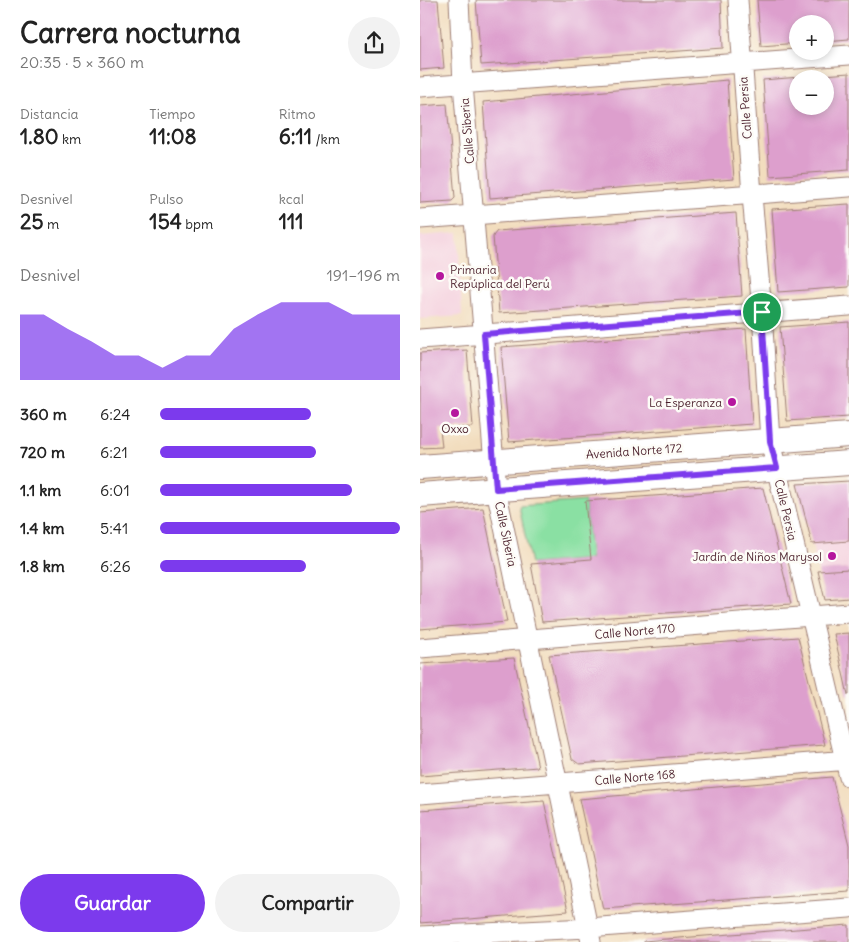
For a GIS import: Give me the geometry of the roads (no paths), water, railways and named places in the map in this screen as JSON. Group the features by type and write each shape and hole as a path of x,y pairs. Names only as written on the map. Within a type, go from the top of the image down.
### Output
{"street":[{"name":"Calle Siberia","path":"459,0 463,84 496,489 590,935"},
{"name":"Calle Persia","path":"738,0 770,441 810,617 848,766"},
{"path":"420,87 742,62 849,56"},
{"path":"420,219 849,187"},
{"path":"420,339 849,306"},
{"name":"Avenida Norte 172","path":"420,467 849,435"},
{"path":"420,495 849,463"},
{"name":"Calle Norte 170","path":"420,648 849,613"},
{"name":"Calle Norte 168","path":"420,794 848,766"},
{"path":"420,936 590,935 849,908"}],"place":[{"name":"Primaria Repúplica del Perú","path":"440,276"},
{"name":"La Esperanza","path":"732,402"},
{"name":"Oxxo","path":"455,413"},
{"name":"Jardín de Niños Marysol","path":"832,556"}]}
